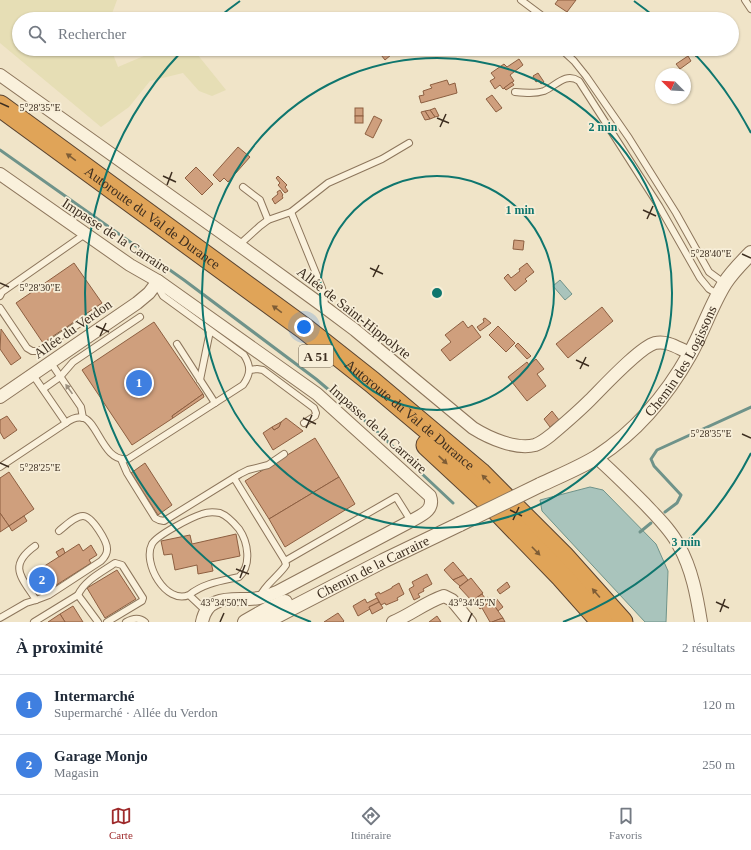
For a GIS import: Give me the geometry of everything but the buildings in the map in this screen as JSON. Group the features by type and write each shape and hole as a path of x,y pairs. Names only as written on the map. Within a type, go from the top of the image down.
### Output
{"highway":[{"name":"Autoroute du Val de Durance","path":"0,106 292,319 372,382 480,473 564,557 622,622"},
{"name":"Autoroute du Val de Durance","path":"0,123 272,322 352,383 429,447 498,511 562,577 602,622"}],"street":[{"name":"Allée de Saint-Hippolyte","path":"0,75 324,306 473,428 484,435 499,441 522,445 534,445 551,435 648,346 663,342 690,353"},
{"name":"Impasse de la Carraire","path":"0,174 134,268 158,281 317,394 430,496 432,501 430,507 426,512 411,521 277,592 259,598 223,599 217,601 204,616"},
{"name":"Chemin des Logissons","path":"540,485 576,469 596,457 633,429 657,404 690,353 722,289 739,264 751,253"},
{"name":"Allée du Verdon","path":"0,397 137,303 149,293 158,281"},
{"path":"596,457 664,524 679,546 688,568 698,601 701,622"},
{"name":"Chemin de la Carraire","path":"265,622 383,561 540,485"},
{"path":"245,622 268,609 383,561"},
{"path":"392,622 444,596 452,600 470,622"}],"lane":[{"path":"521,0 536,12"},
{"path":"745,0 751,9"},
{"path":"569,56 586,76 629,138 672,206 709,272 722,289"},
{"path":"515,92 528,94 544,91 564,79 570,78 579,81 659,206 700,278 709,289 722,289"},
{"path":"239,245 248,235 268,220 291,212 328,183 382,159 409,143"},
{"path":"243,187 260,200 268,220"},
{"path":"291,212 322,288 325,299 324,306"},
{"path":"0,296 2,292 85,234"},
{"path":"121,459 128,459 243,385 248,378 250,370 244,355 163,296 159,289 158,281"},
{"path":"0,308 27,348 32,351 39,351 80,323"},
{"path":"43,389 60,377 73,362 140,317"},
{"path":"200,380 210,331"},
{"path":"177,344 215,403"},
{"path":"51,363 81,407 83,418"},
{"path":"250,370 264,370 314,408 316,413 315,416 304,423"},
{"path":"33,375 66,423"},
{"path":"0,467 74,418 83,418 90,423 109,450 121,459 127,473 155,518 164,521 248,470 268,465 284,454"},
{"path":"234,478 286,565 262,591 259,598"},
{"path":"285,561 396,497 411,521"},
{"path":"210,512 220,513 226,517 240,532 245,543 248,556 246,567 239,577 206,585 189,595 183,598 166,589 152,569 150,549 153,542 159,536 202,514 210,512"},
{"path":"0,618 26,603 49,595 94,566 106,556 106,543 91,519 86,516 79,516 59,531"},
{"path":"35,546 21,558 19,567 20,575 36,600"},
{"path":"34,622 78,595 80,590 87,582 115,563 122,564 143,598 142,601 107,622"},
{"path":"78,595 98,622"},
{"path":"189,595 204,616"},
{"path":"126,622 134,618 140,618 145,622"}],"shaded area":[{"path":"0,0 117,0 113,12 12,12 12,53 0,43"},
{"path":"16,56 114,56 118,67 144,56 199,56 226,90 212,96 199,91 183,73 150,81 129,107 101,127"}],"water":[{"path":"560,280 572,294 565,300 553,286"},
{"path":"590,487 603,490 656,544 668,571 666,622 645,622 542,511 540,500"}],"waterway":[{"path":"0,150 184,280 316,379 369,424 453,503"},
{"path":"665,512 677,503 681,495 654,466 651,459 657,450 751,407"},
{"path":"640,532 651,523"}],"place":[{"name":"Intermarché","path":"139,383"},
{"name":"Garage Monjo","path":"42,580"}]}
